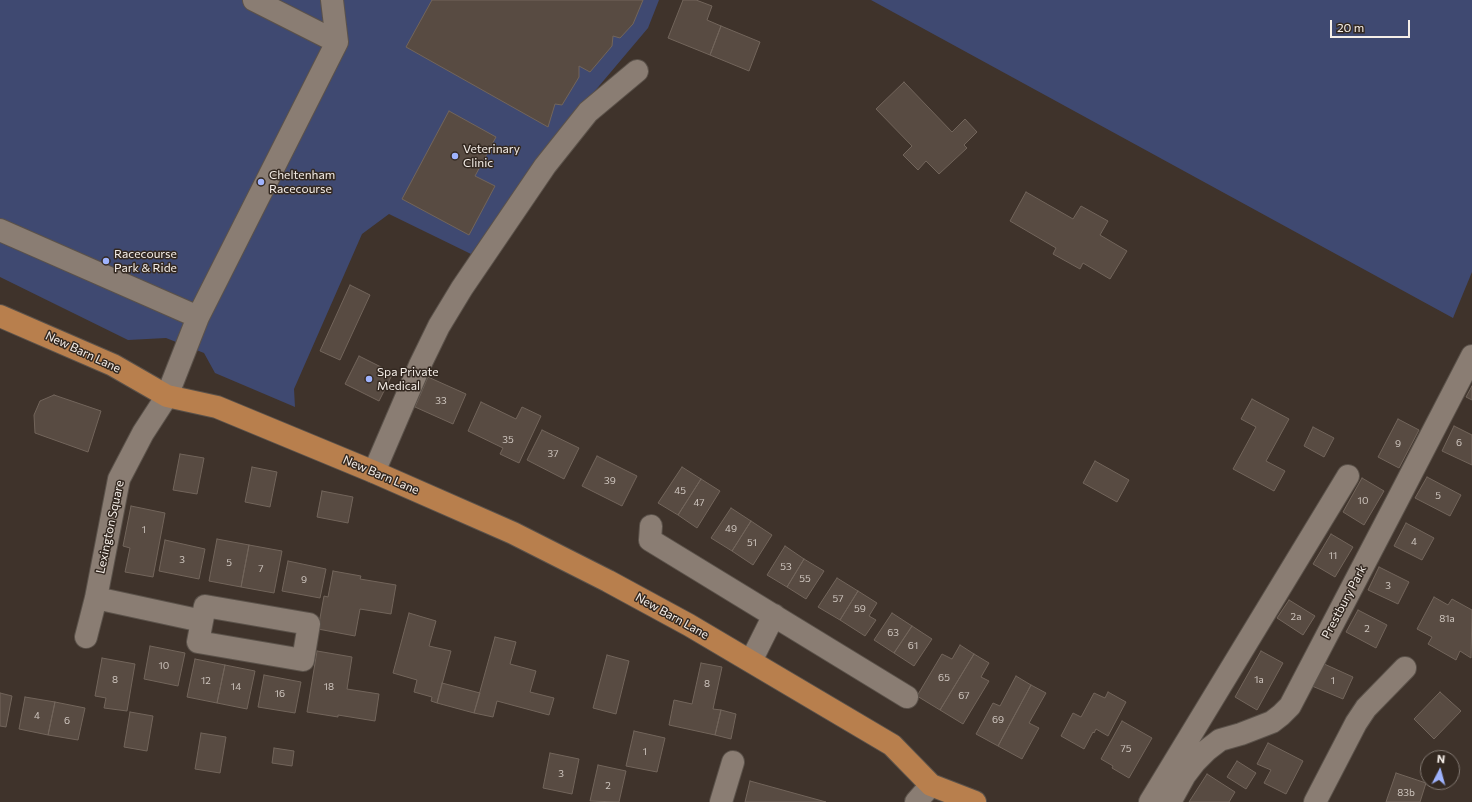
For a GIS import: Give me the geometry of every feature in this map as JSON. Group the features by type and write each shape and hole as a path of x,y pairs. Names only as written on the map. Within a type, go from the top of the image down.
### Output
{"main road":[{"name":"New Barn Lane","path":"0,316 113,365 167,396 217,407 374,472 513,533 581,567 689,625 751,661 892,745 931,785 975,802"}],"street":[{"path":"254,0 337,42"},
{"path":"332,0 337,42"},
{"name":"Lexington Square","path":"86,636 96,598 119,479 143,433 167,396 198,317 337,42"},
{"path":"374,472 420,365 462,288 545,166 588,112 637,71"},
{"path":"0,230 198,317"},
{"name":"Prestbury Park","path":"1170,802 1185,775 1207,750 1220,740 1272,722 1290,706 1472,356"},
{"path":"1150,802 1348,476"},
{"path":"651,526 650,540 907,697"},
{"path":"96,598 202,621"},
{"path":"205,606 309,624 303,660 198,642 202,621 205,606"},
{"path":"751,661 774,615"},
{"path":"1315,802 1356,723 1366,708 1405,668"},
{"path":"721,802 733,762"},
{"path":"916,802 931,785"}],"shaded area":[{"name":"Cheltenham Racecourse","path":"0,0 659,0 648,28 545,150 471,254 389,214 362,234 294,389 295,407 215,373 204,353 166,338 128,340 0,277"},
{"path":"871,0 1472,0 1472,272 1453,318"}],"building":[{"path":"432,0 643,0 633,24 620,38 613,36 612,46 590,72 579,66 579,77 562,105 555,104 548,127 406,47"},
{"path":"683,0 696,0 712,6 707,20 721,26 710,55 668,38"},
{"path":"721,26 760,42 749,71 710,55"},
{"path":"904,82 952,132 965,119 977,132 964,145 967,148 939,174 926,161 918,170 903,155 912,146 876,109"},
{"name":"Veterinary Clinic","path":"449,111 496,137 475,176 495,186 469,235 402,199"},
{"path":"1026,192 1073,219 1081,206 1108,221 1100,235 1127,251 1110,279 1083,263 1080,269 1053,254 1056,248 1010,221"},
{"path":"350,285 370,295 340,360 320,351"},
{"name":"Spa Private Medical","path":"359,356 393,373 379,401 345,384"},
{"path":"428,377 466,394 453,424 415,407"},
{"path":"1472,386 1472,400 1466,397"},
{"path":"54,395 101,411 88,452 35,433 34,415 40,401"},
{"path":"1252,399 1289,419 1266,461 1285,471 1274,491 1233,469 1256,427 1241,419"},
{"path":"481,402 516,419 522,407 541,416 519,463 500,454 503,448 468,431"},
{"path":"1398,419 1419,430 1399,468 1378,457"},
{"path":"1454,426 1472,435 1472,465 1442,451"},
{"path":"1313,427 1334,438 1324,457 1304,446"},
{"path":"542,430 579,448 564,479 527,460"},
{"path":"180,454 204,458 197,494 173,490"},
{"path":"597,456 637,476 622,506 582,486"},
{"path":"1095,461 1129,480 1117,502 1083,483"},
{"path":"252,467 277,472 270,507 245,502"},
{"path":"682,467 701,479 678,515 658,503"},
{"path":"1427,477 1461,495 1450,516 1415,498"},
{"path":"1362,478 1384,491 1364,525 1343,512"},
{"path":"701,479 720,491 697,528 678,515"},
{"path":"322,491 353,497 348,523 317,517"},
{"path":"131,506 165,513 153,577 125,572 130,548 123,546"},
{"path":"731,508 751,521 732,551 711,538"},
{"path":"751,521 772,535 753,565 732,551"},
{"path":"1406,523 1434,538 1422,560 1394,546"},
{"path":"1331,534 1353,547 1335,577 1313,564"},
{"path":"217,539 249,545 241,587 209,581"},
{"path":"165,540 205,549 199,579 159,571"},
{"path":"249,545 282,551 274,593 241,587"},
{"path":"785,546 804,559 787,587 767,575"},
{"path":"804,559 824,571 806,599 787,587"},
{"path":"288,561 326,569 320,598 282,591"},
{"path":"1379,567 1409,582 1398,604 1368,590"},
{"path":"333,571 361,576 360,579 396,585 391,614 360,609 355,636 318,629 324,596 328,597"},
{"path":"837,578 858,591 840,620 818,607"},
{"path":"858,591 877,603 869,616 876,620 865,636 840,620"},
{"path":"1434,597 1448,605 1452,599 1472,610 1471,658 1460,651 1456,660 1428,644 1432,637 1417,629"},
{"path":"1289,600 1315,616 1303,635 1277,618"},
{"path":"1358,610 1387,625 1376,648 1346,632"},
{"path":"409,613 436,621 429,646 451,651 437,703 431,701 432,697 414,692 417,680 393,673"},
{"path":"892,613 912,626 894,653 874,640"},
{"path":"912,626 932,639 914,666 894,653"},
{"path":"495,637 516,642 510,664 536,671 530,692 554,698 549,715 497,701 493,717 474,713"},
{"path":"960,645 974,654 940,710 917,696 942,654 952,659"},
{"path":"150,646 185,653 178,686 144,679"},
{"path":"317,651 352,657 347,689 379,694 375,721 307,712"},
{"path":"1261,651 1283,663 1257,710 1235,697"},
{"path":"974,654 989,663 981,677 989,681 963,724 940,710"},
{"path":"607,655 629,661 616,714 593,708"},
{"path":"102,658 135,664 127,711 104,708 106,698 95,696"},
{"path":"195,659 225,665 217,703 187,697"},
{"path":"701,663 722,667 713,709 721,710 715,735 669,725 674,700 692,704"},
{"path":"1322,663 1353,677 1343,699 1312,686"},
{"path":"225,665 255,671 247,709 217,703"},
{"path":"264,675 301,682 295,713 258,707"},
{"path":"1016,676 1031,685 998,746 976,734 993,703 1000,706"},
{"path":"442,683 480,693 474,713 437,703"},
{"path":"1031,685 1046,693 1029,723 1039,728 1022,759 998,746"},
{"path":"1108,692 1126,702 1108,736 1096,729 1084,749 1061,736 1073,713 1081,717 1094,693 1105,698"},
{"path":"1440,692 1461,711 1434,739 1414,719"},
{"path":"0,693 12,696 6,727 0,726"},
{"path":"25,697 55,702 48,735 19,729"},
{"path":"55,702 85,708 78,740 48,735"},
{"path":"721,710 736,714 731,739 715,735"},
{"path":"130,712 153,716 147,751 124,747"},
{"path":"1122,721 1152,738 1129,778 1112,768 1113,766 1101,759"},
{"path":"634,731 665,738 657,772 626,766"},
{"path":"201,733 226,737 220,773 195,769"},
{"path":"1268,743 1303,761 1286,794 1264,783 1271,770 1257,764"},
{"path":"274,748 294,751 292,766 272,763"},
{"path":"550,753 579,759 572,794 543,788"},
{"path":"1237,761 1256,773 1246,789 1227,777"},
{"path":"598,765 626,771 619,802 590,801"},
{"path":"1396,773 1420,781 1420,790 1424,790 1420,802 1386,802"},
{"path":"1207,774 1235,792 1229,802 1189,802"},
{"path":"750,781 826,802 745,802"}],"place":[{"name":"Veterinary Clinic","path":"455,156"},
{"name":"Cheltenham Racecourse","path":"261,182"},
{"name":"Racecourse Park & Ride","path":"106,261"},
{"name":"Spa Private Medical","path":"369,379"}]}
